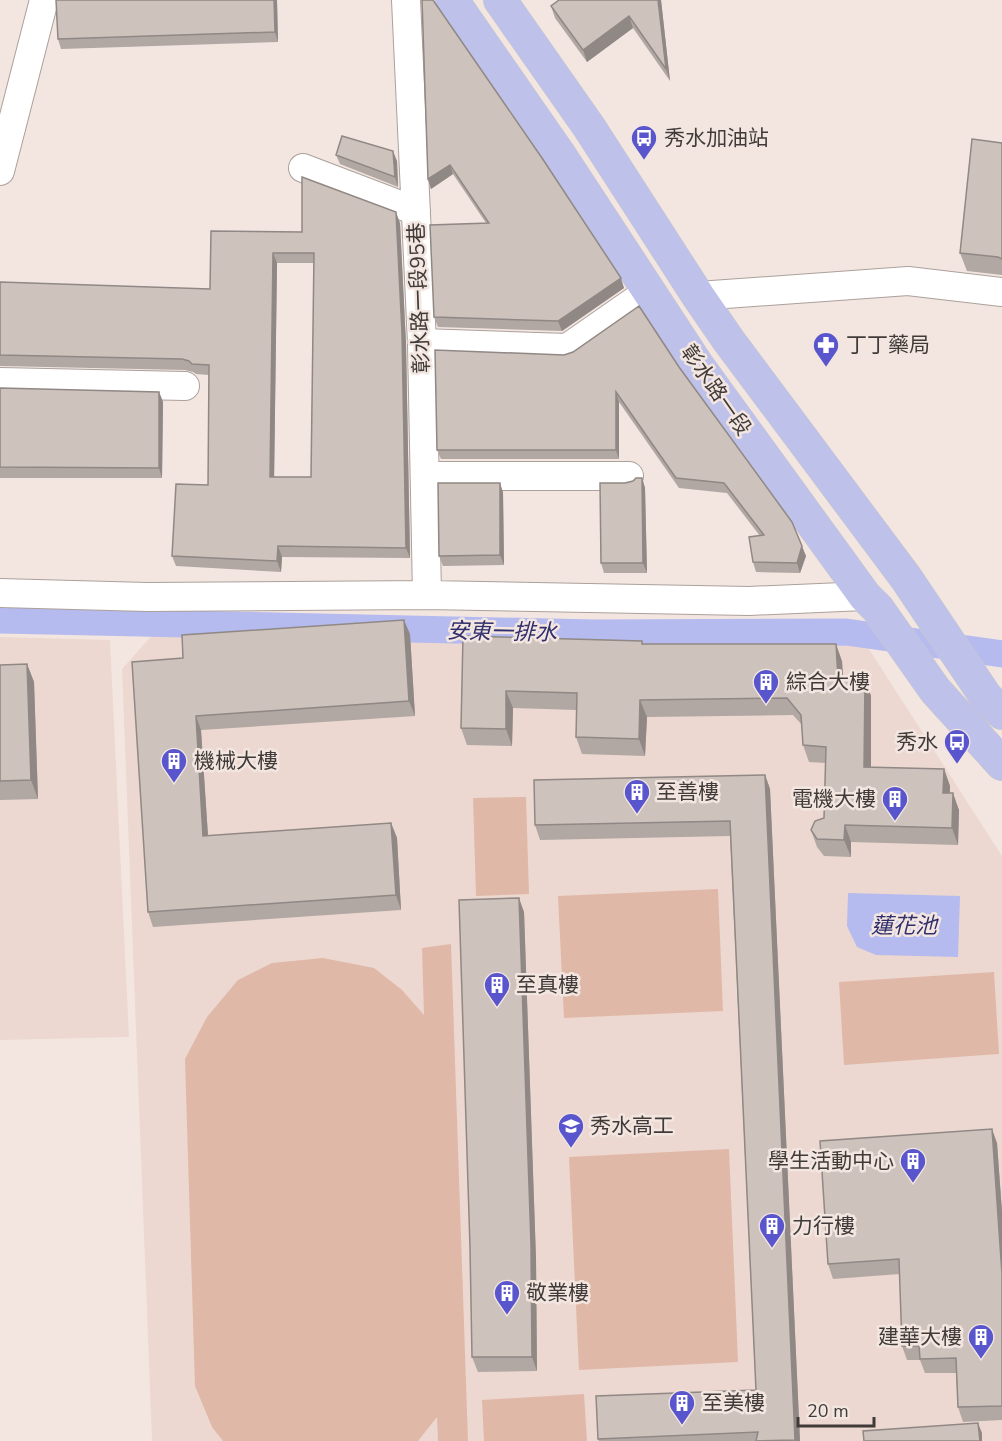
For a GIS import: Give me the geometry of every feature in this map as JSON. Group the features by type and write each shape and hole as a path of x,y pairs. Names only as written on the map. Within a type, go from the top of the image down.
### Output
{"main road":[{"name":"彰水路一段","path":"452,0 561,157 698,366 935,690 1002,764"},
{"name":"彰水路一段","path":"500,0 589,127 729,341 906,578 994,705"}],"street":[{"path":"0,171 45,0"},
{"name":"彰水路一段95巷","path":"406,0 422,343 427,595"},
{"path":"303,168 416,211"},
{"path":"698,296 908,281 1002,292"},
{"path":"422,343 567,348 649,291"},
{"path":"0,382 185,386"},
{"path":"425,476 629,476"},
{"path":"0,593 147,597 427,595 872,602"}],"shaded area":[{"name":"秀水高工","path":"155,632 867,646 1002,856 1002,1441 152,1441 122,669"},
{"path":"0,637 110,640 129,1037 0,1040"},
{"path":"526,797 529,894 476,896 473,798"},
{"path":"718,889 723,1011 564,1018 558,896"},
{"path":"451,944 468,1441 438,1441 437,1417 418,1441 223,1441 212,1427 195,1386 185,1059 207,1017 238,980 272,963 323,958 374,968 402,990 424,1015 422,948"},
{"path":"994,972 999,1054 844,1065 839,982"},
{"path":"729,1149 738,1362 579,1370 569,1157"},
{"path":"584,1394 587,1441 484,1441 482,1400"}],"water":[{"name":"蓮花池","path":"848,893 960,896 958,957 876,955 857,947 847,926"}],"building":[{"path":"56,0 274,0 275,32 58,39"},
{"path":"422,0 433,0 621,278 558,321 434,317 430,225 489,223 450,165 428,179"},
{"path":"559,0 658,0 666,69 629,16 583,50 551,6"},
{"path":"342,136 393,151 395,177 336,155"},
{"path":"972,139 1002,143 1002,259 960,253"},
{"path":"302,177 396,212 402,333 406,548 278,546 277,561 172,556 176,484 208,485 209,365 192,364 182,359 0,355 0,282 210,289 211,231 302,232","holes":["273,253 314,253 311,477 270,477"]},
{"path":"639,306 679,367 792,522 802,546 797,563 753,562 749,537 764,535 724,483 676,478 616,392 616,450 437,450 435,350 564,355 573,352"},
{"path":"0,388 159,392 159,468 0,467"},
{"path":"642,478 643,563 601,563 600,483 625,483"},
{"path":"438,483 500,483 500,555 439,556"},
{"name":"機械大樓","path":"404,620 409,701 196,716 203,836 391,823 396,895 148,912 132,662 183,658 182,635"},
{"path":"463,636 642,641 642,644 836,644 838,678 865,679 864,767 944,769 943,793 953,793 952,828 845,825 844,840 817,839 811,830 815,821 824,818 826,747 803,745 801,715 787,698 640,700 639,739 576,737 577,693 506,691 506,729 461,728"},
{"path":"27,664 31,780 0,781 0,665"},
{"path":"765,775 795,1440 756,1441 758,1432 598,1439 596,1396 756,1390 730,821 535,825 534,780"},
{"name":"至真樓","path":"519,898 531,1244 532,1357 472,1357 459,900"},
{"path":"992,1129 1002,1274 1002,1406 958,1407 956,1358 920,1359 919,1346 902,1346 899,1259 828,1264 820,1141"},
{"path":"978,1423 980,1441 864,1441 863,1431"}],"waterway":[{"name":"安東一排水","path":"0,620 595,633 846,632 1002,654"}],"place":[{"name":"秀水加油站","path":"644,161"},
{"name":"丁丁藥局","path":"826,368"},
{"name":"綜合大樓","path":"766,705"},
{"name":"秀水","path":"957,765"},
{"name":"機械大樓","path":"174,784"},
{"name":"至善樓","path":"637,815"},
{"name":"電機大樓","path":"895,822"},
{"name":"至真樓","path":"497,1008"},
{"name":"秀水高工","path":"571,1149"},
{"name":"學生活動中心","path":"913,1184"},
{"name":"力行樓","path":"772,1249"},
{"name":"敬業樓","path":"507,1316"},
{"name":"建華大樓","path":"981,1360"},
{"name":"至美樓","path":"682,1426"}]}
